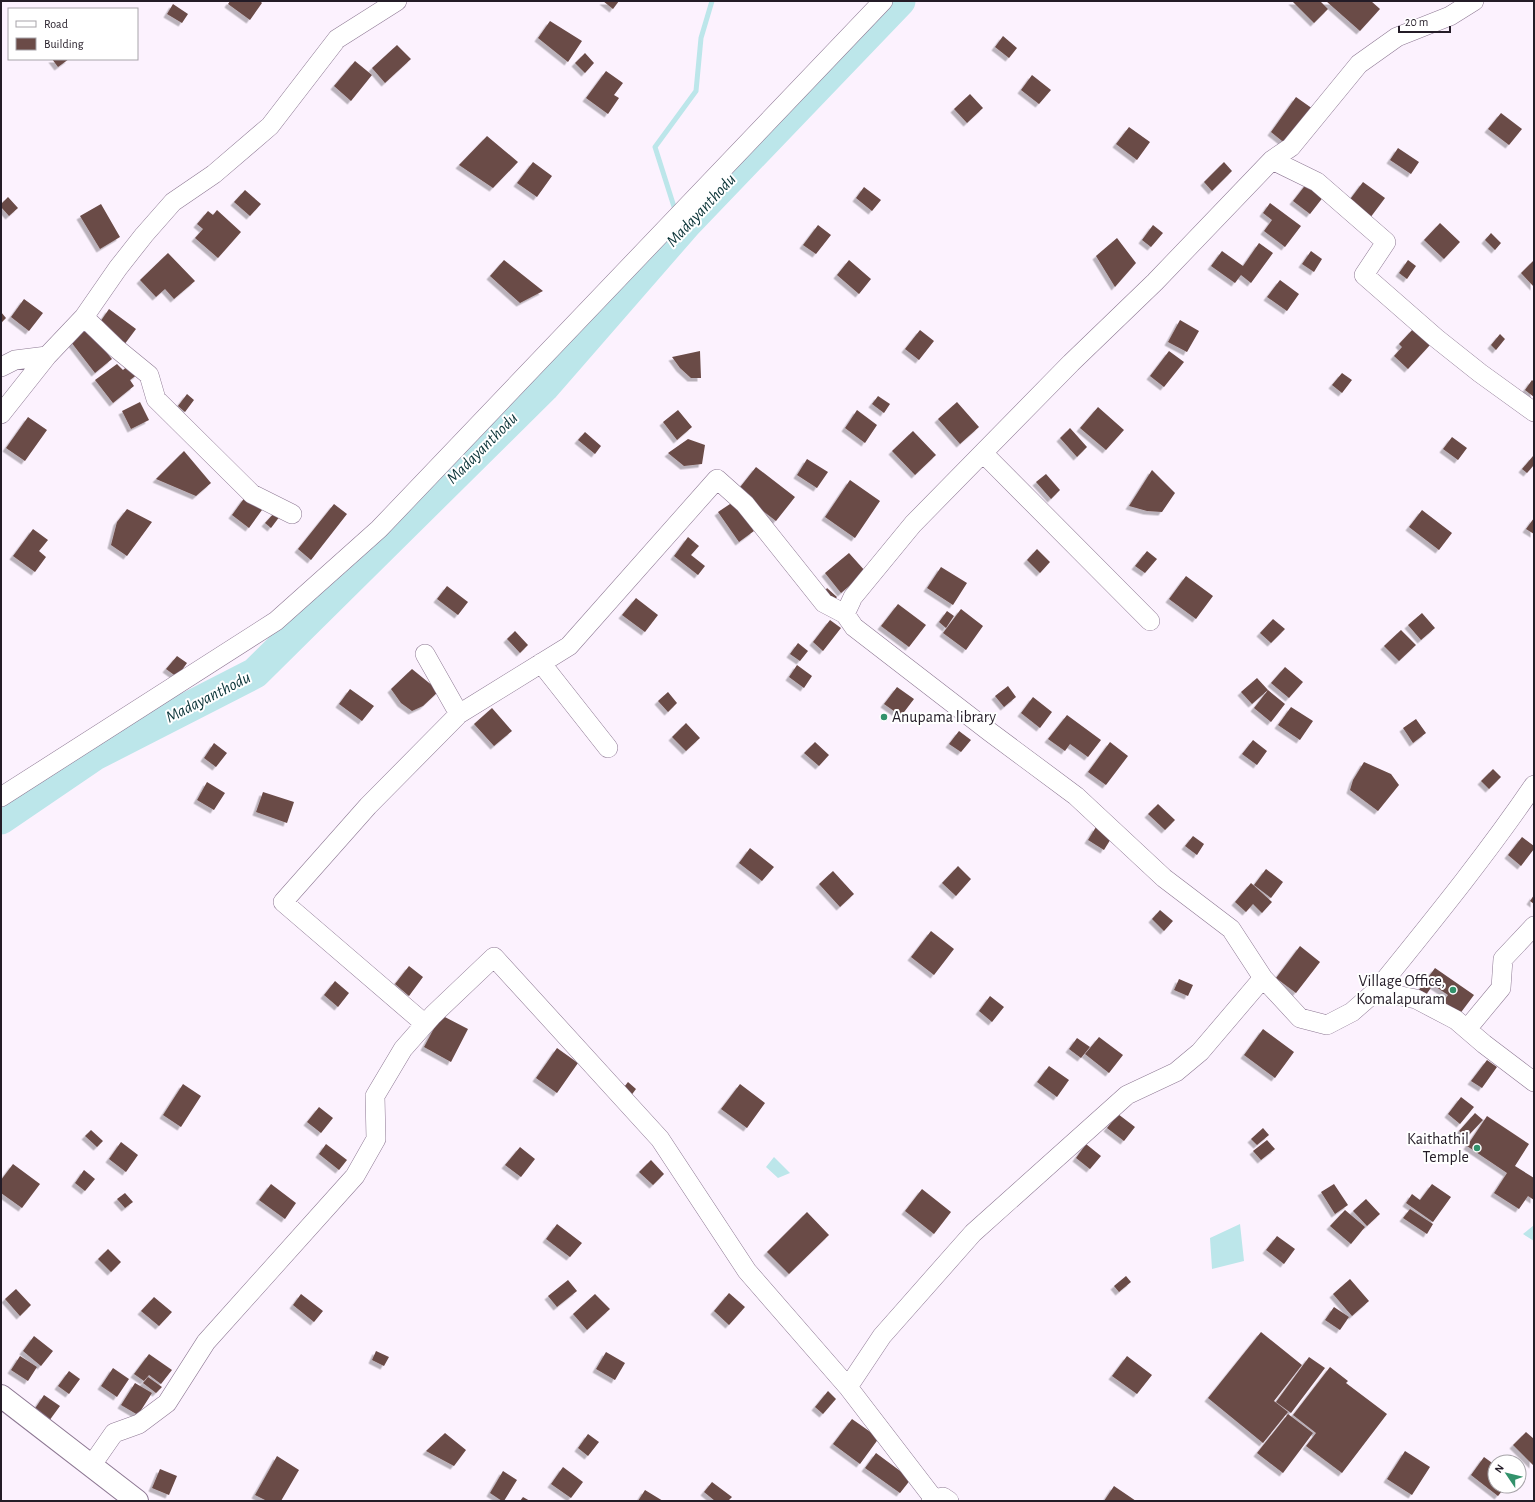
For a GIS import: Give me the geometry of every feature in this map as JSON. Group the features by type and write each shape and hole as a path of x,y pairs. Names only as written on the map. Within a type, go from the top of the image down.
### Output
{"main road":[{"path":"1,1396 137,1501"}],"street":[{"path":"1,414 47,356 84,316 122,263 173,202 214,174 270,126 337,39 397,1"},
{"path":"1,797 276,621 379,530 883,1"},
{"path":"845,614 853,596 913,524 1071,363 1155,282 1272,160 1291,147 1359,64 1397,37 1450,16 1474,1"},
{"path":"1272,160 1317,182 1386,242 1364,275 1469,365 1534,412"},
{"path":"84,316 116,348 149,375 156,399 252,494 292,514"},
{"path":"1,367 15,360 47,356"},
{"path":"983,453 1150,621"},
{"path":"425,1024 283,902 368,806 459,714 569,646 717,479 745,504 824,603 845,614 854,627 1076,796 1164,878 1231,929 1263,978 1300,1018 1327,1025 1352,1012 1376,991 1509,822 1534,785"},
{"path":"424,654 459,714"},
{"path":"541,663 608,748"},
{"path":"1467,1029 1501,988 1503,959 1534,926"},
{"path":"91,1466 114,1433 140,1424 167,1403 206,1342 355,1176 376,1139 375,1096 403,1049 425,1024 494,957 660,1139 747,1270 848,1387 938,1500"},
{"path":"848,1387 882,1336 973,1233 1127,1095 1176,1072 1200,1052 1263,978"},
{"path":"1376,991 1416,999 1456,1020 1534,1082"}],"water":[{"path":"774,1157 790,1173 778,1178 766,1167"},
{"path":"1240,1224 1244,1261 1212,1269 1210,1238"},
{"path":"1534,1225 1534,1241 1523,1234"}],"building":[{"path":"230,1 260,1 262,3 250,20 228,4"},
{"path":"603,1 619,1 613,9"},
{"path":"1292,1 1320,1 1328,9 1314,23"},
{"path":"1326,1 1371,1 1380,9 1360,31"},
{"path":"173,4 188,14 182,23 167,14"},
{"path":"550,21 582,41 568,62 538,38"},
{"path":"1003,36 1017,48 1009,58 995,47"},
{"path":"397,45 411,59 385,83 372,68"},
{"path":"585,53 594,63 585,73 575,63"},
{"path":"53,60 68,60 58,67"},
{"path":"355,61 372,75 351,101 334,86"},
{"path":"606,71 623,83 614,95 619,98 608,114 586,98"},
{"path":"1032,75 1051,90 1039,104 1021,90"},
{"path":"970,94 983,108 967,123 954,109"},
{"path":"1296,97 1313,109 1287,145 1271,132"},
{"path":"1501,113 1522,129 1509,145 1488,129"},
{"path":"1129,127 1150,142 1137,160 1116,144"},
{"path":"487,136 518,162 493,188 459,165"},
{"path":"1398,148 1419,162 1411,174 1390,160"},
{"path":"533,162 552,176 537,197 517,183"},
{"path":"1224,162 1232,171 1212,191 1204,182"},
{"path":"1363,182 1385,198 1370,218 1348,202"},
{"path":"1307,183 1324,196 1310,214 1293,201"},
{"path":"864,187 881,200 872,211 856,198"},
{"path":"245,190 261,204 250,216 234,202"},
{"path":"8,197 18,208 9,216 1,207 1,204"},
{"path":"1270,203 1301,226 1285,247 1264,231 1272,220 1263,213"},
{"path":"101,204 120,237 100,249 80,216"},
{"path":"217,210 241,232 218,258 195,238 203,229 197,224 208,211 213,215"},
{"path":"1440,223 1460,242 1444,259 1424,240"},
{"path":"818,225 831,235 816,254 803,245"},
{"path":"1153,225 1163,233 1151,247 1142,240"},
{"path":"1491,233 1501,243 1495,250 1485,240"},
{"path":"1117,238 1136,263 1115,287 1096,256"},
{"path":"1259,243 1273,253 1251,283 1241,275 1235,283 1211,266 1222,251 1243,266"},
{"path":"1311,251 1322,259 1314,272 1302,264"},
{"path":"168,253 195,281 174,299 165,289 156,297 140,280"},
{"path":"504,260 543,291 520,303 490,276"},
{"path":"849,260 871,279 859,294 837,275"},
{"path":"1408,260 1416,266 1407,279 1399,273"},
{"path":"1534,260 1534,287 1521,273"},
{"path":"1280,280 1299,294 1287,311 1267,297"},
{"path":"24,299 43,313 29,331 11,317"},
{"path":"109,309 136,329 124,345 98,325"},
{"path":"1,312 6,318 1,323"},
{"path":"1180,320 1199,331 1187,352 1168,342"},
{"path":"87,329 112,359 95,373 71,342"},
{"path":"1413,329 1430,345 1408,369 1394,356 1402,347 1399,344"},
{"path":"920,330 934,341 919,360 905,349"},
{"path":"1500,334 1505,339 1496,350 1491,345"},
{"path":"700,351 701,378 691,378 680,368 672,357"},
{"path":"1169,351 1184,362 1164,387 1150,376"},
{"path":"117,364 123,370 130,364 138,374 130,380 134,386 113,403 95,380"},
{"path":"1342,373 1352,380 1342,393 1332,385"},
{"path":"1532,380 1534,382 1534,397 1525,390"},
{"path":"187,394 194,400 185,412 178,406"},
{"path":"878,396 890,404 884,413 872,404"},
{"path":"140,402 149,420 131,429 122,411"},
{"path":"957,402 979,427 960,444 938,419"},
{"path":"1098,407 1124,430 1106,450 1080,428"},
{"path":"678,410 692,427 677,440 663,422"},
{"path":"857,410 877,425 865,443 845,428"},
{"path":"28,417 47,430 25,461 6,448"},
{"path":"1070,428 1087,447 1077,457 1060,438"},
{"path":"913,431 936,455 915,475 892,451"},
{"path":"585,432 601,446 595,454 578,440"},
{"path":"1452,437 1467,448 1458,460 1443,449"},
{"path":"688,439 705,445 702,464 684,466 668,453"},
{"path":"184,451 211,483 196,496 156,479"},
{"path":"1533,456 1534,465 1527,473 1522,469"},
{"path":"807,459 828,472 817,488 797,475"},
{"path":"756,467 795,497 776,521 737,491"},
{"path":"1152,470 1175,493 1162,512 1147,511 1129,506"},
{"path":"1046,474 1060,490 1051,499 1036,482"},
{"path":"850,480 880,501 855,538 825,517"},
{"path":"245,497 262,510 249,528 232,515"},
{"path":"733,502 754,531 739,542 718,512"},
{"path":"334,504 347,514 311,560 298,549"},
{"path":"127,509 152,522 127,556 111,545 117,522"},
{"path":"1422,510 1452,533 1439,550 1409,527"},
{"path":"275,512 280,516 271,528 265,523"},
{"path":"1534,518 1534,534 1526,529"},
{"path":"33,529 48,540 39,551 46,557 35,572 13,556"},
{"path":"688,537 699,546 691,555 705,566 698,575 674,556"},
{"path":"1037,549 1050,562 1040,573 1027,560"},
{"path":"1147,551 1157,559 1145,573 1135,566"},
{"path":"849,553 866,572 841,593 825,573"},
{"path":"941,567 967,583 953,605 927,588"},
{"path":"1186,576 1213,596 1196,619 1169,599"},
{"path":"447,586 468,602 458,615 437,599"},
{"path":"827,588 837,597 832,603 822,595"},
{"path":"636,598 658,615 645,632 622,615"},
{"path":"898,604 926,625 909,647 881,626"},
{"path":"961,609 983,626 966,650 943,633"},
{"path":"947,611 954,616 946,628 939,622"},
{"path":"1422,613 1435,628 1421,640 1408,625"},
{"path":"1273,619 1285,629 1271,643 1260,633"},
{"path":"830,620 841,628 823,651 813,642"},
{"path":"1401,630 1416,645 1399,661 1384,646"},
{"path":"515,631 528,645 520,653 507,639"},
{"path":"798,643 808,651 800,661 790,654"},
{"path":"177,656 187,663 177,677 166,669"},
{"path":"797,665 812,676 804,688 789,677"},
{"path":"1285,667 1303,682 1289,698 1271,683"},
{"path":"412,669 439,691 423,706 412,711 401,703 391,689"},
{"path":"1257,678 1268,690 1252,704 1241,692"},
{"path":"1008,686 1016,697 1004,707 995,696"},
{"path":"897,687 914,699 901,716 884,704"},
{"path":"350,689 374,706 362,721 339,704"},
{"path":"1268,690 1285,704 1271,722 1254,708"},
{"path":"668,692 677,703 668,712 658,701"},
{"path":"1033,697 1052,712 1040,728 1021,713"},
{"path":"1291,707 1313,721 1300,740 1278,725"},
{"path":"492,708 512,731 494,746 474,724"},
{"path":"1067,715 1101,740 1088,757 1070,744 1065,751 1048,739"},
{"path":"1416,719 1426,733 1413,743 1403,728"},
{"path":"686,723 700,738 686,751 672,737"},
{"path":"959,731 971,740 961,752 949,744"},
{"path":"1253,740 1267,751 1257,765 1242,754"},
{"path":"815,742 829,755 819,766 804,753"},
{"path":"1110,742 1128,756 1106,785 1088,772"},
{"path":"214,743 227,753 216,767 204,758"},
{"path":"1364,762 1391,774 1399,785 1378,811 1350,790 1353,780"},
{"path":"1493,769 1501,777 1489,789 1481,781"},
{"path":"207,782 225,793 214,810 197,800"},
{"path":"263,792 294,802 287,823 256,812"},
{"path":"1158,804 1175,820 1165,830 1148,814"},
{"path":"1096,827 1112,837 1104,850 1088,840"},
{"path":"1193,836 1204,844 1197,855 1185,846"},
{"path":"1522,837 1534,846 1534,849 1521,866 1508,855"},
{"path":"750,848 774,867 762,881 739,863"},
{"path":"958,866 971,879 956,896 942,883"},
{"path":"1266,869 1283,882 1271,898 1254,885"},
{"path":"833,871 854,894 840,907 819,884"},
{"path":"1251,883 1272,902 1262,913 1253,904 1246,912 1235,902"},
{"path":"1534,895 1534,904 1530,901"},
{"path":"1160,910 1173,921 1164,931 1152,919"},
{"path":"931,931 954,949 934,975 911,957"},
{"path":"1300,946 1320,962 1296,993 1276,978"},
{"path":"409,966 423,977 409,996 395,984"},
{"name":"Village Office, Komalapuram","path":"1435,968 1474,995 1459,1015 1442,1003 1448,995 1433,985 1423,999 1416,994"},
{"path":"1179,979 1193,985 1188,996 1174,990"},
{"path":"335,981 349,993 338,1007 324,995"},
{"path":"990,996 1004,1007 992,1022 979,1011"},
{"path":"441,1015 468,1029 451,1062 424,1047"},
{"path":"1263,1029 1294,1052 1275,1078 1244,1055"},
{"path":"1099,1037 1123,1055 1109,1073 1085,1054"},
{"path":"1077,1038 1090,1047 1081,1058 1069,1049"},
{"path":"557,1048 578,1063 557,1093 536,1078"},
{"path":"1487,1060 1497,1067 1482,1088 1471,1081"},
{"path":"1049,1066 1069,1080 1057,1097 1037,1082"},
{"path":"628,1082 636,1089 630,1097 621,1091"},
{"path":"183,1084 201,1096 181,1127 163,1115"},
{"path":"740,1084 765,1103 747,1128 721,1109"},
{"path":"1461,1097 1474,1107 1460,1124 1448,1114"},
{"path":"319,1107 333,1118 321,1133 307,1122"},
{"path":"1475,1113 1483,1120 1467,1137 1459,1131"},
{"path":"1118,1114 1135,1127 1124,1141 1107,1128"},
{"path":"1487,1116 1529,1144 1515,1166 1534,1178 1534,1200 1528,1196 1519,1209 1494,1193 1507,1173 1467,1146"},
{"path":"1263,1128 1269,1135 1257,1145 1251,1139"},
{"path":"91,1130 103,1141 97,1147 85,1136"},
{"path":"1267,1140 1275,1149 1261,1160 1253,1151"},
{"path":"121,1142 138,1155 126,1172 109,1159"},
{"path":"326,1144 347,1160 339,1170 319,1154"},
{"path":"1086,1144 1101,1156 1090,1169 1076,1158"},
{"path":"520,1147 535,1159 521,1177 505,1165"},
{"path":"651,1160 664,1174 653,1185 639,1172"},
{"path":"13,1164 40,1184 22,1208 1,1193 1,1180"},
{"path":"84,1170 95,1179 85,1191 75,1183"},
{"path":"271,1184 296,1203 285,1219 259,1200"},
{"path":"1334,1184 1348,1205 1335,1214 1321,1192"},
{"path":"1432,1184 1451,1197 1433,1222 1406,1203 1412,1194 1420,1200"},
{"path":"922,1189 951,1212 934,1234 905,1211"},
{"path":"125,1193 133,1202 125,1208 117,1199"},
{"path":"1366,1199 1380,1214 1367,1226 1353,1211"},
{"path":"1410,1209 1433,1224 1427,1234 1403,1218"},
{"path":"1345,1210 1365,1227 1351,1244 1330,1226"},
{"path":"807,1212 829,1235 789,1274 767,1252"},
{"path":"557,1224 582,1243 570,1257 546,1239"},
{"path":"1277,1236 1295,1249 1284,1264 1266,1250"},
{"path":"108,1249 121,1262 111,1272 98,1259"},
{"path":"1126,1276 1131,1282 1119,1292 1114,1286"},
{"path":"1350,1279 1369,1301 1352,1316 1333,1294"},
{"path":"568,1280 577,1291 557,1307 548,1296"},
{"path":"16,1289 31,1305 20,1316 5,1299"},
{"path":"729,1293 745,1307 729,1325 714,1311"},
{"path":"301,1294 323,1311 314,1322 293,1305"},
{"path":"595,1294 610,1309 587,1330 573,1314"},
{"path":"154,1297 172,1312 159,1326 141,1311"},
{"path":"1334,1307 1349,1317 1340,1330 1325,1320"},
{"path":"1261,1332 1302,1365 1274,1401 1288,1412 1263,1443 1208,1398"},
{"path":"34,1336 53,1351 41,1366 23,1351"},
{"path":"376,1351 389,1357 384,1366 372,1360"},
{"path":"606,1352 625,1363 615,1380 596,1369"},
{"path":"149,1354 172,1370 161,1384 149,1375 144,1381 134,1374"},
{"path":"20,1356 37,1367 28,1381 11,1370"},
{"path":"1127,1356 1152,1375 1137,1394 1112,1376"},
{"path":"1309,1357 1325,1368 1291,1413 1276,1402"},
{"path":"1330,1367 1348,1381 1346,1383 1387,1414 1342,1473 1306,1446 1316,1433 1293,1415"},
{"path":"113,1368 129,1379 117,1397 101,1386"},
{"path":"69,1371 80,1379 69,1394 58,1386"},
{"path":"148,1377 162,1387 156,1393 143,1383"},
{"path":"135,1383 152,1393 138,1415 121,1405"},
{"path":"828,1391 836,1399 823,1414 815,1407"},
{"path":"44,1395 60,1406 49,1421 34,1410"},
{"path":"1288,1414 1313,1433 1283,1473 1257,1453"},
{"path":"852,1419 879,1438 860,1464 833,1444"},
{"path":"1526,1432 1534,1439 1533,1465 1527,1459 1527,1454 1522,1454 1513,1445"},
{"path":"445,1433 466,1450 454,1466 426,1451"},
{"path":"588,1434 599,1442 588,1456 578,1448"},
{"path":"1405,1451 1430,1467 1412,1495 1387,1479"},
{"path":"876,1453 911,1479 900,1493 865,1468"},
{"path":"277,1456 299,1470 281,1501 267,1501 255,1495"},
{"path":"1484,1457 1487,1459 1487,1487 1471,1475"},
{"path":"563,1467 583,1482 571,1498 551,1484"},
{"path":"160,1469 177,1476 169,1495 152,1488"},
{"path":"503,1471 517,1480 504,1501 502,1501 490,1493"},
{"path":"712,1482 732,1497 728,1501 715,1501 704,1492"},
{"path":"1114,1486 1136,1501 1104,1501"},
{"path":"645,1490 663,1501 638,1501"},
{"path":"523,1497 530,1501 520,1501"}],"waterway":[{"path":"676,213 655,147 696,91 701,38 712,1"},
{"name":"Madayanthodu","path":"1,819 95,755 255,673 544,387 686,224 900,1"}],"place":[{"name":"Anupama library","path":"884,717"},
{"name":"Village Office, Komalapuram","path":"1453,990"},
{"name":"Kaithathil Temple","path":"1477,1148"}]}
